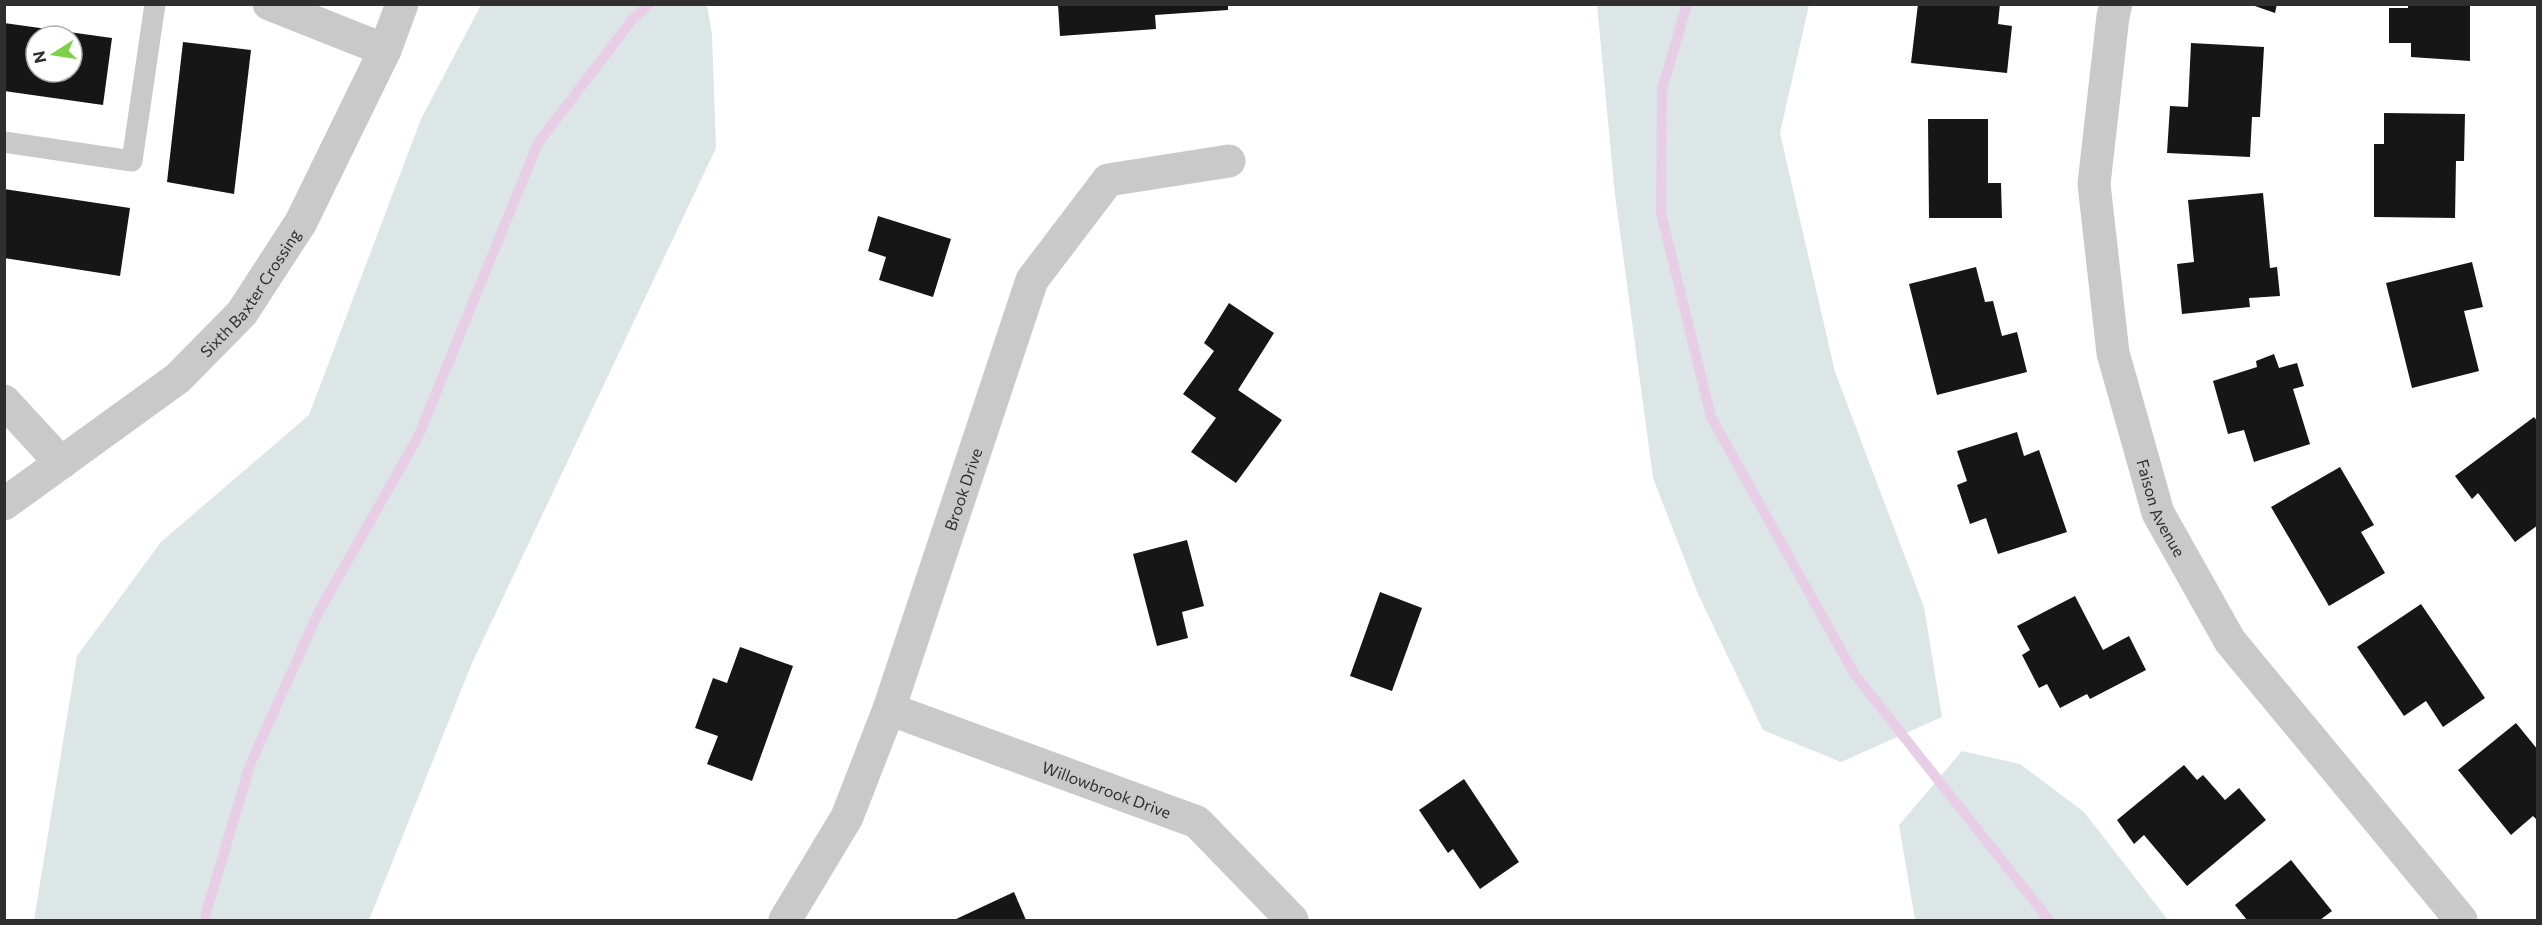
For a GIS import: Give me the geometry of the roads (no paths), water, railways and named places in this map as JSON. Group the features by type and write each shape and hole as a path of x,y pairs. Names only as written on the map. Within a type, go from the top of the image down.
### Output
{"street":[{"path":"269,4 385,50"},
{"name":"Sixth Baxter Crossing","path":"4,504 178,378 242,313 301,222 385,50 402,4"},
{"name":"Faison Avenue","path":"2116,4 2112,16 2094,184 2113,353 2158,513 2230,641 2461,921"},
{"name":"Brook Drive","path":"785,921 847,817 889,709 1032,280 1108,180 1229,162"},
{"path":"4,401 61,463"},
{"name":"Willowbrook Drive","path":"889,709 1197,822 1292,921"}],"lane":[{"path":"4,142 132,161 155,4"}],"waterway":[{"path":"206,920 206,913 250,765 318,613 418,437 538,143 632,20 649,4"},
{"path":"1687,4 1662,90 1661,213 1711,417 1855,675 2049,920"}]}
